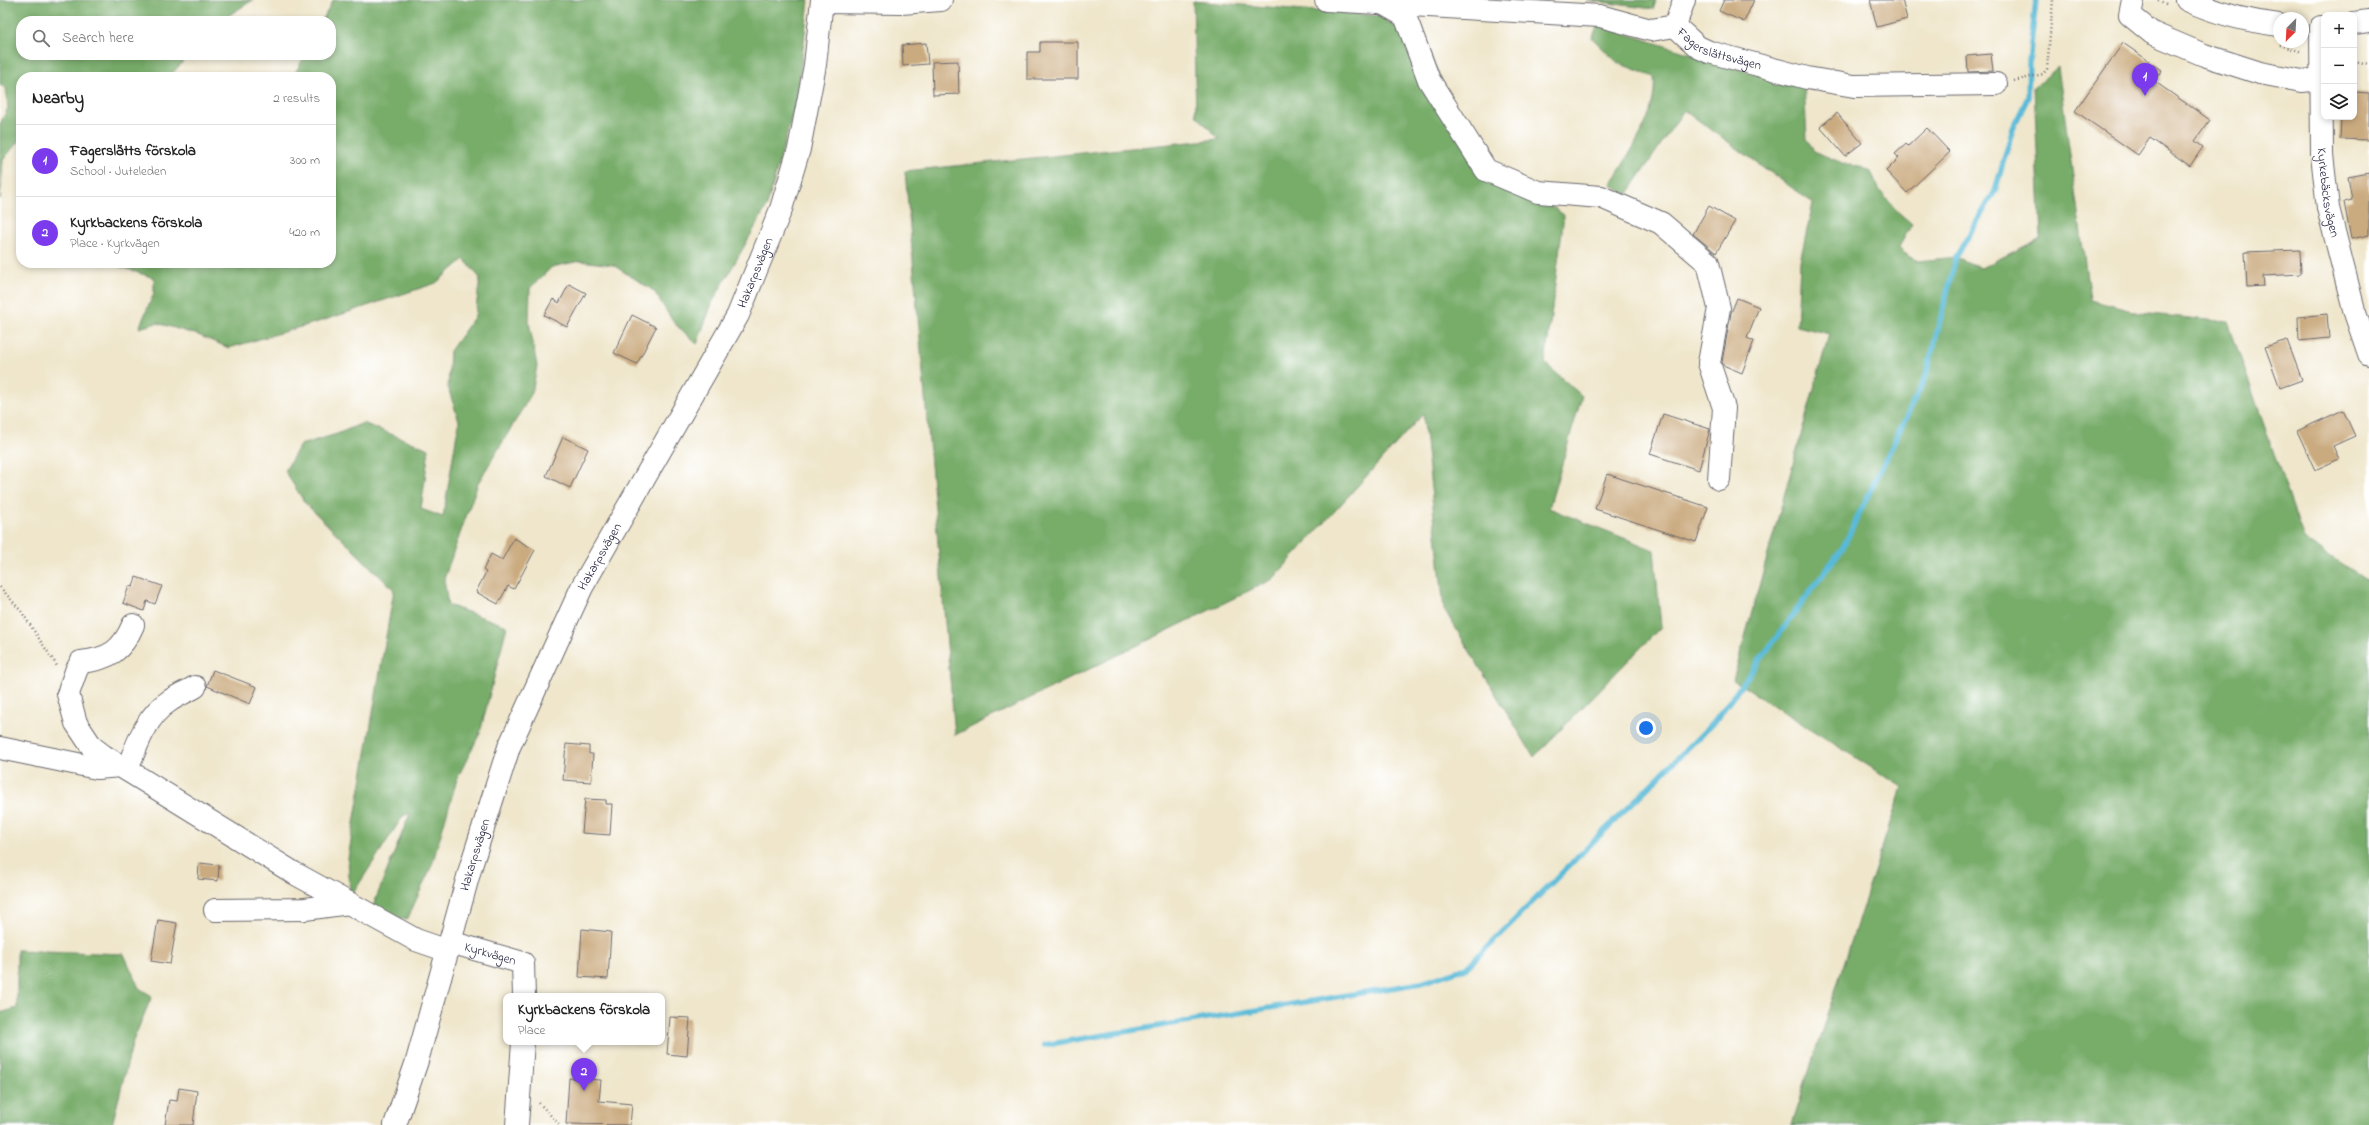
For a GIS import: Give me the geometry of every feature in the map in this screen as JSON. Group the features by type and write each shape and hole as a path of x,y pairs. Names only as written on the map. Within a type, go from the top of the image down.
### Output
{"street":[{"path":"822,1 893,4 941,0"},
{"name":"Fagerslättsvägen","path":"1326,0 1600,16 1651,30 1675,26 1698,47 1709,52 1807,78 1854,86 2005,82"},
{"path":"1675,26 1684,0"},
{"path":"2134,0 2130,15 2152,33 2204,54 2260,73 2302,81 2321,79"},
{"path":"2187,0 2209,10 2247,21 2273,24"},
{"name":"Hakarpsvägen","path":"395,1125 414,1069 495,787 526,708 585,581 734,321 756,273 781,209 799,149 815,65 822,1"},
{"path":"1383,4 1405,16 1430,80 1486,170 1538,192 1601,197 1661,223 1708,263 1720,308 1709,363 1724,408 1719,479"},
{"path":"2357,23 2369,21"},
{"name":"Kyrkebäcksvägen","path":"2316,27 2321,79"},
{"name":"Kyrkebäcksvägen","path":"2321,84 2322,155 2328,208 2354,310 2369,354"},
{"path":"133,626 126,641 116,651 101,659 81,662 76,671 68,694 76,723 92,746 124,768 294,874 416,940 449,947"},
{"path":"124,768 146,727 156,714 167,702 195,687"},
{"path":"0,748 97,768 124,768"},
{"path":"215,910 306,909 349,903"},
{"name":"Kyrkvägen","path":"449,947 523,963 524,993"},
{"path":"517,1125 523,1045"}],"path":[{"path":"2005,82 2043,74 2047,69 2050,60 2053,0"},
{"path":"2357,62 2369,64"},
{"path":"0,587 21,611 57,665 68,694"}],"green space":[{"path":"0,0 253,0 228,16 16,16 16,60 184,60 174,72 16,72 16,144 3,160 0,199 0,124 8,108 6,88 0,85"},
{"path":"333,0 809,0 797,98 767,206 712,303 697,344 674,323 654,291 613,265 580,261 552,267 530,288 529,322 537,366 532,393 478,483 444,579 448,605 507,626 480,733 457,779 432,865 407,920 371,911 410,813 403,816 350,898 348,858 394,590 305,503 285,471 300,445 337,434 363,423 429,449 421,509 443,517 459,421 448,388 450,351 475,316 480,278 464,259 436,283 328,319 229,348 198,335 157,323 139,328 154,293 154,278 124,268 336,268 336,72 296,72 302,60 336,60 336,16 325,16"},
{"path":"1586,0 1656,0 1653,9"},
{"path":"1193,1 1379,16 1426,46 1474,154 1564,215 1545,363 1582,396 1549,508 1654,550 1661,627 1534,757 1444,609 1423,414 1273,579 955,735 905,171 1219,139 1196,115"},
{"path":"1598,25 1756,74 1804,83 1807,139 1814,151 1847,165 1860,166 1871,172 1880,191 1897,211 1912,224 1899,247 1904,253 1918,261 1956,257 1981,268 2041,238 2034,87 2058,67 2090,300 2140,313 2228,322 2304,539 2369,582 2369,1125 1791,1125 1902,787 1733,680 1829,334 1797,326 1800,261 1813,203 1684,110 1627,195 1611,185 1634,147 1647,120 1652,106 1654,77 1618,63 1592,38"},
{"path":"17,950 124,954 139,988 152,996 133,1041 112,1125 0,1125 0,1013 17,1008"}],"building":[{"path":"1724,0 1754,0 1744,22 1719,11"},
{"path":"1870,0 1902,0 1907,19 1877,27"},
{"path":"1040,42 1078,42 1078,79 1027,79 1027,52 1040,52"},
{"path":"926,43 928,64 903,66 902,45"},
{"path":"2123,43 2162,70 2154,81 2210,120 2195,141 2203,147 2190,166 2150,138 2138,155 2075,111"},
{"path":"1991,54 1993,71 1968,72 1967,56"},
{"path":"958,61 959,94 933,95 932,62"},
{"path":"2357,92 2369,93 2369,140 2340,139 2341,120 2357,120"},
{"path":"1837,113 1862,143 1845,156 1820,127"},
{"path":"1927,128 1950,152 1907,193 1886,171 1899,158 1895,154 1906,144 1908,146"},
{"path":"2369,173 2369,235 2351,239 2344,202 2352,200 2348,177"},
{"path":"1709,206 1735,221 1716,253 1693,234"},
{"path":"2300,250 2301,274 2263,276 2264,286 2247,287 2245,252"},
{"path":"569,284 586,293 567,327 544,315 553,299 559,303"},
{"path":"1737,298 1759,307 1747,338 1754,341 1742,373 1723,365 1722,362 1731,313"},
{"path":"2327,314 2329,338 2299,341 2298,317"},
{"path":"632,315 656,327 637,364 614,353"},
{"path":"2287,340 2302,380 2280,388 2265,347"},
{"path":"2343,410 2355,436 2333,446 2339,459 2315,470 2297,431"},
{"path":"1663,414 1710,429 1699,470 1650,454"},
{"path":"563,437 588,449 570,488 546,476"},
{"path":"1607,474 1708,507 1696,542 1595,509"},
{"path":"514,538 535,550 514,589 508,586 498,604 476,592 486,572 483,570 491,554 502,560"},
{"path":"136,577 162,586 155,604 147,601 144,611 123,603 129,586 133,587"},
{"path":"213,670 257,687 250,704 207,686"},
{"path":"566,744 589,746 589,754 593,754 591,782 563,780"},
{"path":"585,799 606,800 606,804 612,804 610,835 582,833"},
{"path":"199,863 219,865 218,881 198,879"},
{"path":"158,920 177,923 170,964 151,961"},
{"path":"582,929 611,932 608,979 579,977"},
{"path":"670,1017 690,1018 687,1056 667,1054"},
{"path":"569,1078 601,1080 599,1101 632,1104 630,1125 566,1124"},
{"path":"179,1088 197,1091 193,1125 165,1125 169,1100 177,1101"}],"waterway":[{"path":"1044,1045 1421,983 1466,968 1715,721 1843,547 1926,376 1956,257 1995,191 2013,128 2028,97 2029,61 2036,0"}],"place":[{"name":"Fagerslätts förskola","path":"2145,96"},
{"name":"Kyrkbackens förskola","path":"584,1091"}]}
